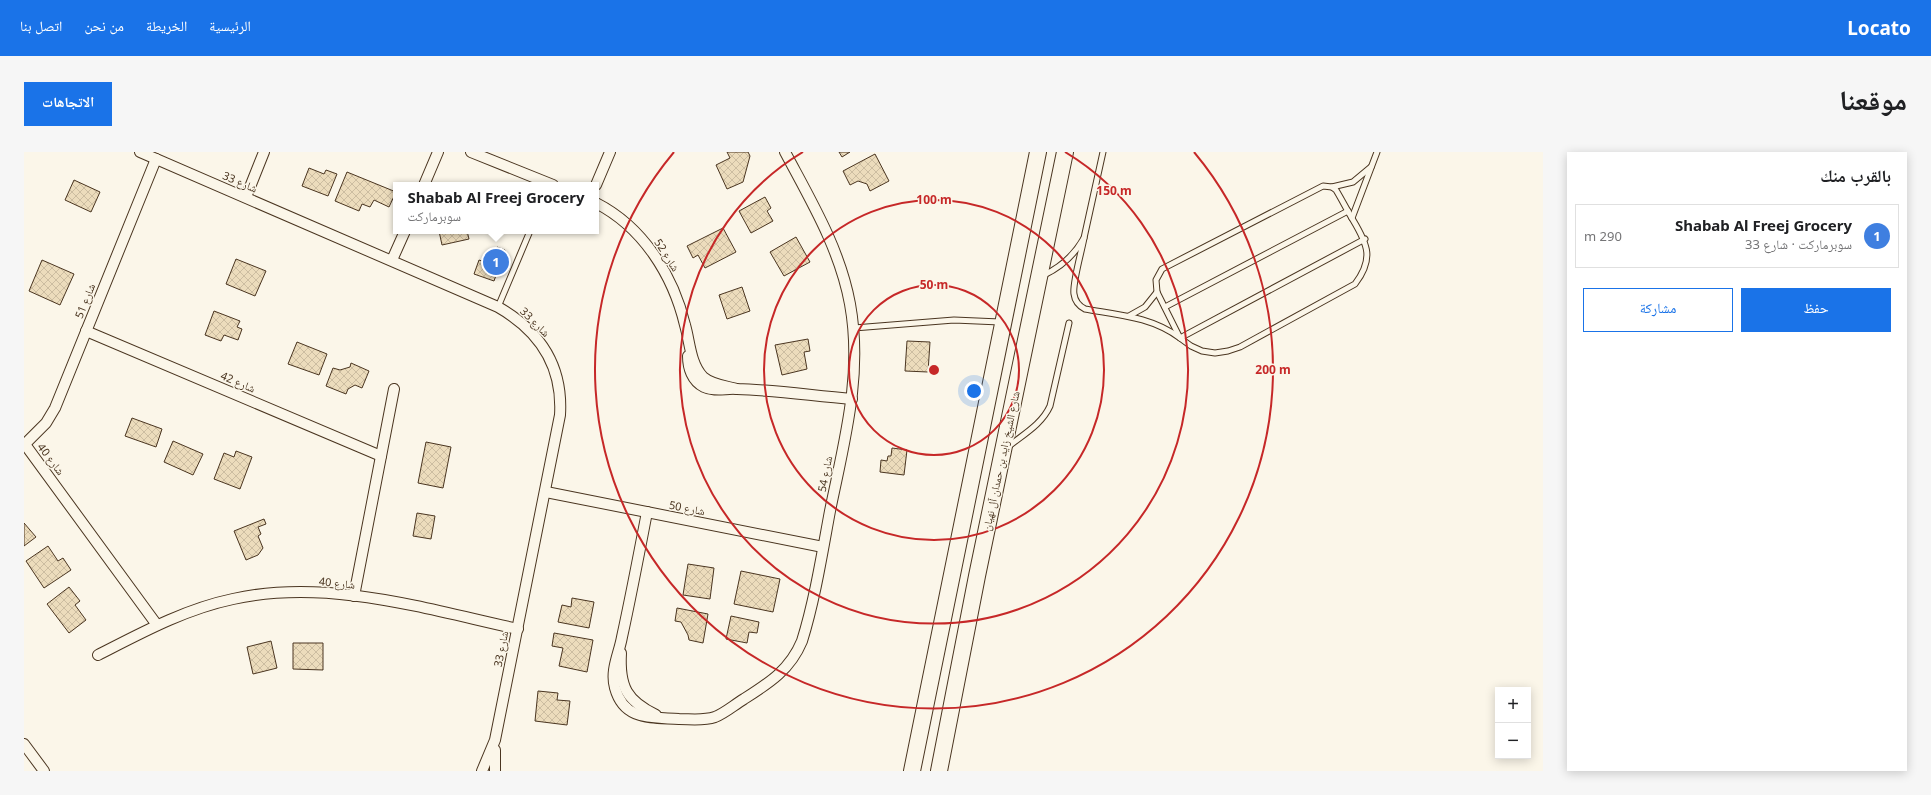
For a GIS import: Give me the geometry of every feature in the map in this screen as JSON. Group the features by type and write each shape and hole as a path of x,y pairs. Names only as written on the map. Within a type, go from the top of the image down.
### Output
{"main road":[{"path":"1028,152 1028,164 1034,173"},
{"path":"912,771 1038,152"},
{"name":"شارع الشيخ زايد بن حمدان آل نهيان","path":"939,771 1039,277 1067,156"}],"street":[{"name":"شارع 33","path":"140,152 498,307 519,321 537,339 551,359 558,379 561,402 560,415 546,492 495,740 482,771"},
{"path":"246,197 264,152"},
{"path":"425,182 438,152"},
{"path":"472,152 546,182"},
{"path":"597,182 610,152"},
{"name":"شارع 54","path":"647,512 621,642 621,674 627,693 640,707 662,718 703,720 716,716 782,672 794,658 802,641 823,547 852,399 856,355 854,328 845,282 830,238 785,152"},
{"name":"شارع 51","path":"25,444 40,431 51,416 156,158"},
{"name":"شارع 52","path":"599,205 624,221 651,250 670,282 681,310 695,365 703,377 714,384 737,389 852,399"},
{"path":"392,260 404,234"},
{"name":"شارع 42","path":"86,331 381,456"},
{"path":"354,596 394,389"},
{"name":"شارع 40","path":"25,444 157,625"},
{"name":"شارع 50","path":"546,492 823,547"},
{"name":"شارع 40","path":"98,655 157,625 199,608 250,596 308,592 354,596 421,608 518,629"},
{"name":"شارع 33","path":"495,740 495,771"},
{"path":"24,744 44,771"}],"lane":[{"path":"1103,152 1073,289 1077,302 1085,309 1128,316 1156,323 1191,346 1202,351 1221,352 1240,347 1355,284 1367,263 1368,251 1365,239 1336,190 1332,187"},
{"path":"1352,218 1377,152"},
{"path":"1180,338 1157,292 1156,280 1162,269 1318,188 1328,186 1332,187 1353,182 1372,166"},
{"path":"1165,306 1348,211"},
{"path":"498,307 529,234"},
{"path":"1039,277 1065,262 1079,247 1084,238"},
{"path":"1180,338 1365,239"},
{"path":"1128,316 1145,307 1157,292"},
{"path":"854,328 954,320 1003,323"},
{"path":"1003,450 1038,424 1047,412 1050,406 1069,323"}],"building":[{"path":"727,152 748,152 750,156 743,182 727,189 716,165 730,158"},
{"path":"839,152 850,152 842,157"},
{"path":"875,154 889,181 870,191 867,184 858,181 850,185 843,171"},
{"path":"309,168 324,174 326,170 337,174 328,196 302,186"},
{"path":"347,172 393,191 393,198 389,207 374,200 370,207 362,204 359,211 335,201"},
{"path":"74,180 100,192 91,212 65,200"},
{"path":"765,197 771,208 767,211 773,221 751,233 739,211"},
{"path":"723,228 736,252 705,268 698,255 693,258 687,246"},
{"path":"440,234 468,234 469,239 442,245"},
{"path":"796,237 810,262 784,276 770,252"},
{"path":"497,247 505,250 494,281 474,274 479,260 490,264"},
{"path":"236,259 266,271 255,296 226,284"},
{"path":"42,260 74,274 60,305 29,291"},
{"path":"742,287 750,311 727,319 719,295"},
{"path":"214,311 240,321 237,327 242,329 238,340 224,335 221,341 205,335"},
{"path":"808,339 810,351 804,352 807,369 782,375 775,345"},
{"path":"907,341 930,342 928,372 905,371"},
{"path":"297,342 327,354 319,375 288,364"},
{"path":"351,363 369,371 362,388 355,385 348,389 346,394 326,386 333,368 340,370 350,367"},
{"path":"132,418 162,429 156,447 125,436"},
{"path":"173,441 203,454 193,475 164,462"},
{"path":"426,442 451,447 443,488 418,483"},
{"path":"892,448 907,450 904,475 880,472 881,460 887,461 888,456 891,456"},
{"path":"236,451 252,457 240,489 214,479 224,453 234,457"},
{"path":"417,513 435,516 431,539 413,536"},
{"path":"264,519 266,524 258,527 261,534 258,536 263,548 258,555 246,560 234,531"},
{"path":"24,523 36,537 24,546"},
{"path":"48,546 58,561 63,558 71,570 44,588 26,561"},
{"path":"688,564 714,568 710,599 683,595"},
{"path":"741,571 780,579 773,612 734,604"},
{"path":"69,587 80,601 75,605 86,620 69,633 47,604"},
{"path":"572,598 594,602 589,628 558,622 562,605 571,607"},
{"path":"677,608 708,614 703,643 689,640 681,622 675,621"},
{"path":"731,616 759,622 757,633 749,632 747,643 726,639"},
{"path":"554,633 593,640 587,672 559,666 563,648 552,646"},
{"path":"271,641 277,668 253,674 247,647"},
{"path":"293,643 323,643 323,670 293,669"},
{"path":"538,691 558,693 557,700 570,701 567,725 535,721"}],"place":[{"name":"Shabab Al Freej Grocery","path":"496,262"}]}
